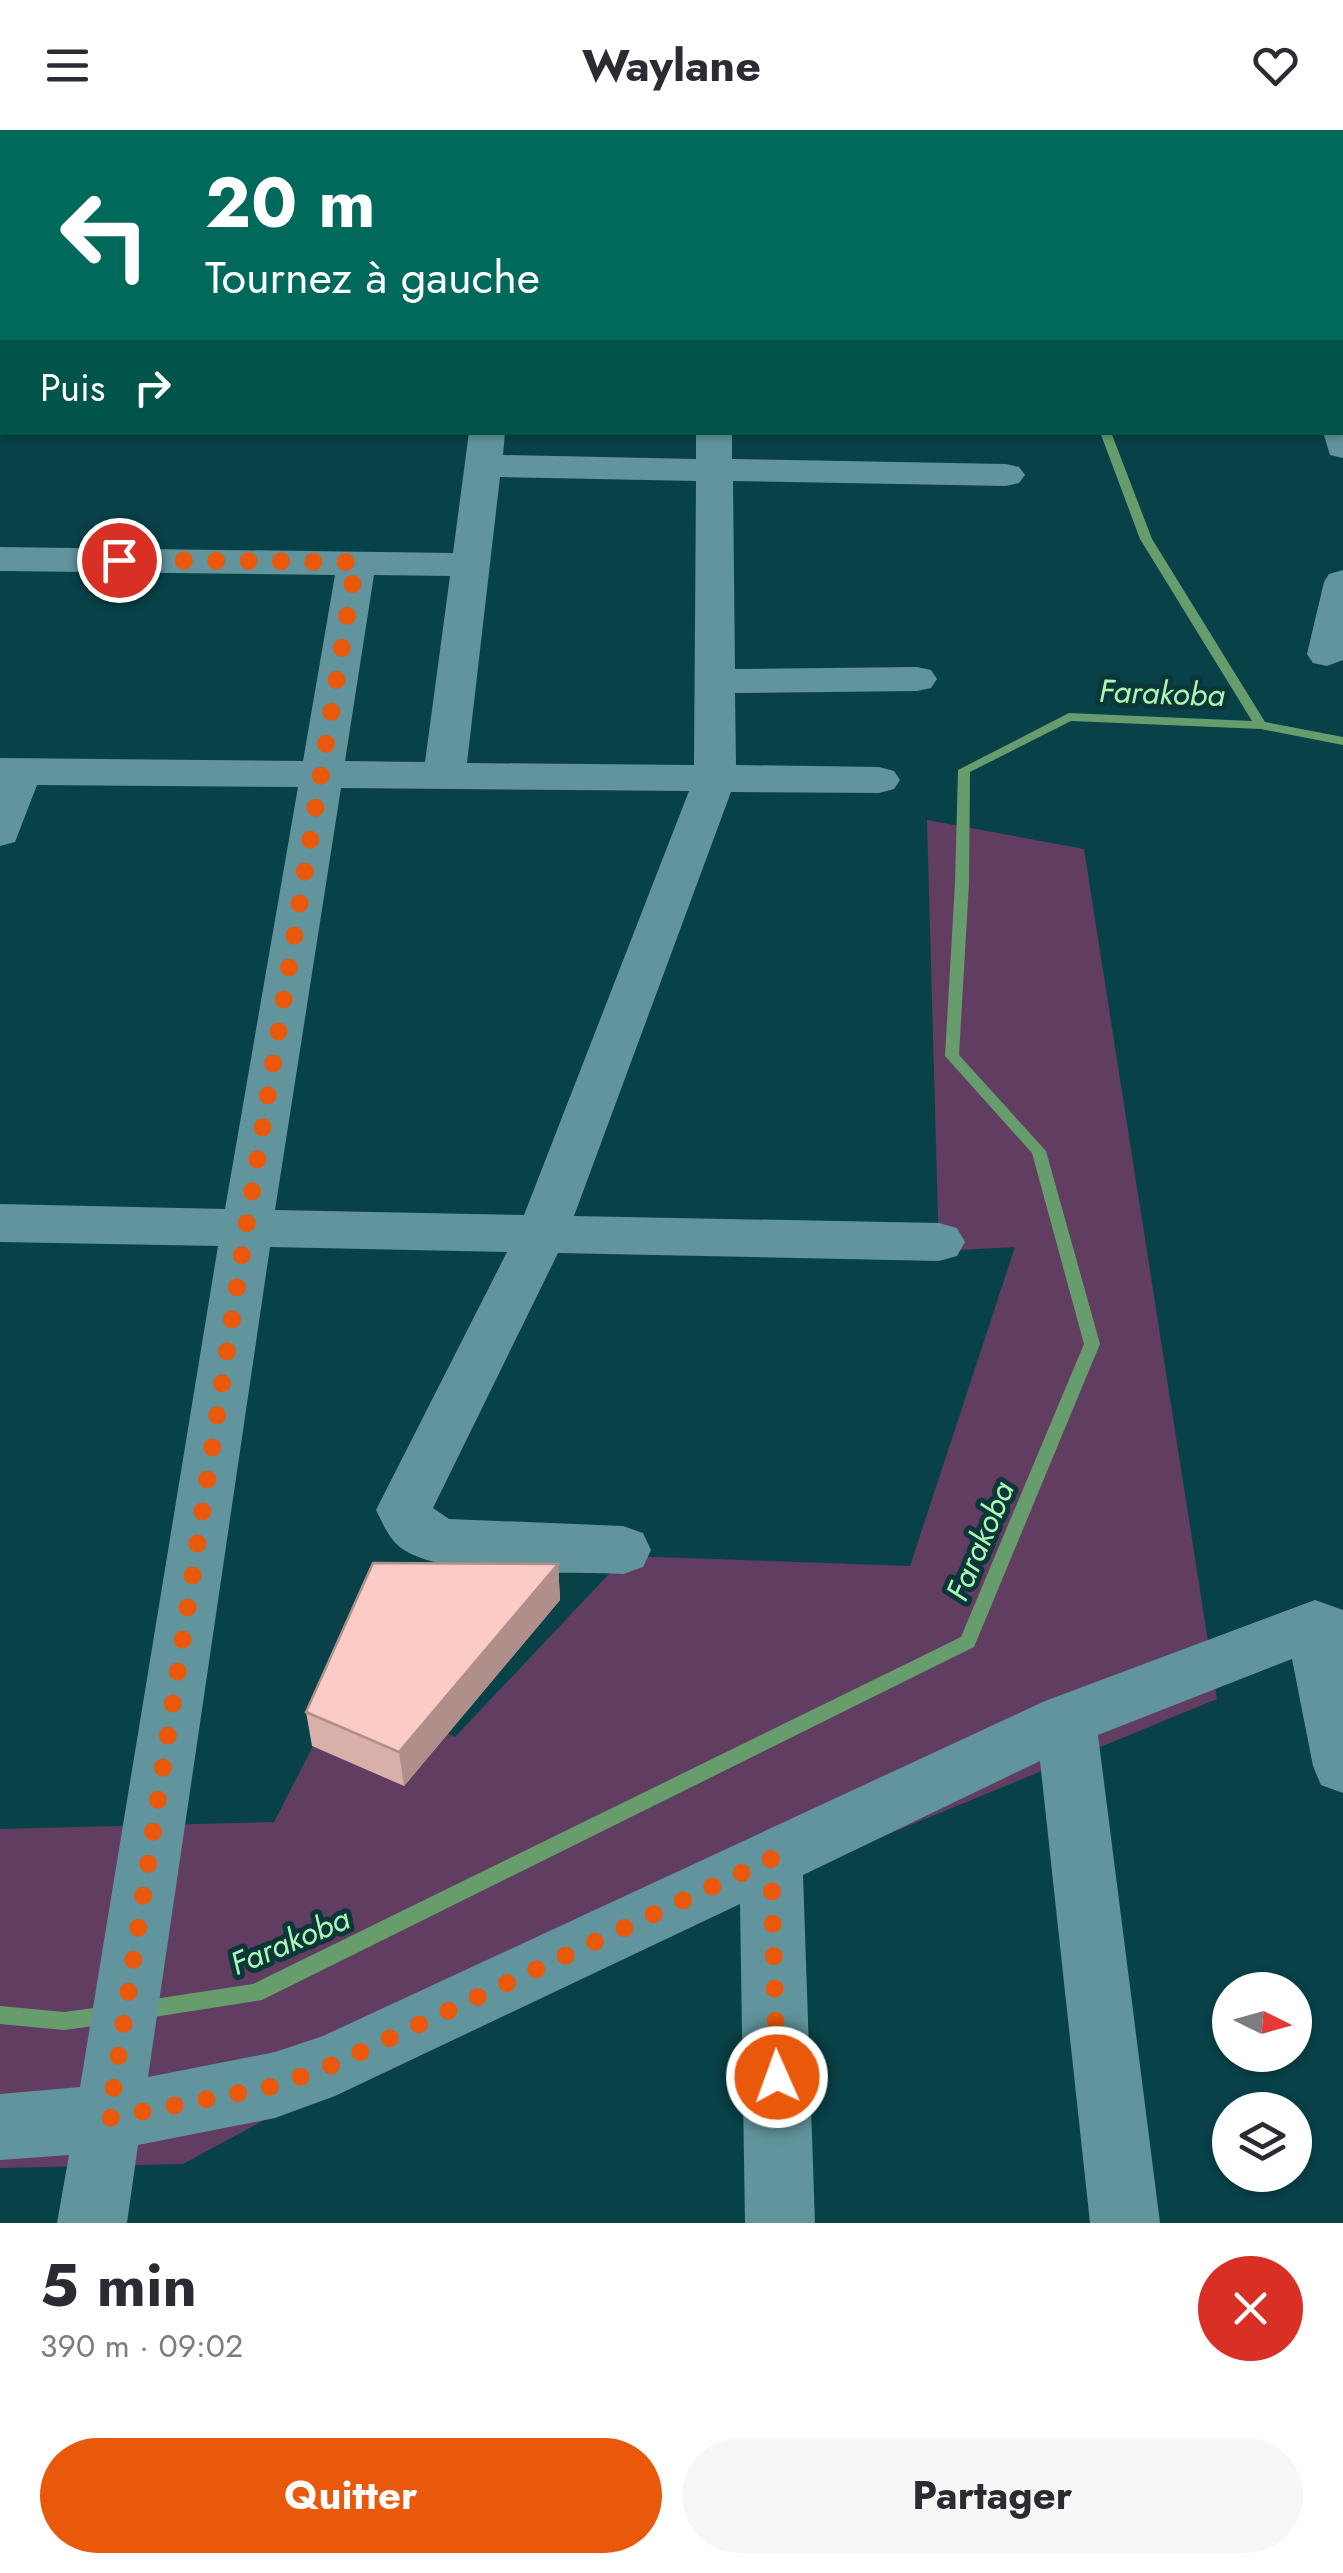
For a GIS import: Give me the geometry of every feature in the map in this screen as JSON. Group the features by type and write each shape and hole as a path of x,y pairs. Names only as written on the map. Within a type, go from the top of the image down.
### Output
{"street":[{"path":"444,776 485,449 714,450 1006,475"},
{"path":"623,1550 448,1543 430,1538 411,1525 404,1510 542,1234 714,778 714,450"},
{"path":"0,559 470,565"},
{"path":"92,2223 246,1228 356,562"},
{"path":"1327,654 1343,582"},
{"path":"714,682 917,679"},
{"path":"0,832 10,772 879,780"},
{"path":"0,1223 939,1242"},
{"path":"0,2127 113,2093 275,2086 335,2064 1066,1720 1329,1630 1343,1766"},
{"path":"1066,1720 1125,2223"},
{"path":"771,1859 780,2223"}],"shaded area":[{"path":"927,820 1084,849 1217,1699 492,1997 183,2164 0,2168 0,1829 274,1822 344,1686 455,1737 626,1556 910,1566 1015,1247 939,1251"}],"building":[{"path":"373,1563 558,1564 399,1752 306,1712"}],"waterway":[{"path":"1106,435 1146,539 1261,725"},
{"name":"Farakoba","path":"141,2010 255,1993 968,1642 1092,1344 1039,1151 952,1056 964,770 1069,717 1261,725"},
{"path":"1261,725 1343,741"},
{"name":"Farakoba","path":"0,2015 64,2021 109,2015"}],"route":[{"path":"119,560 356,562 246,1228 109,2118 275,2086 335,2064 771,1859 777,2077"}]}
